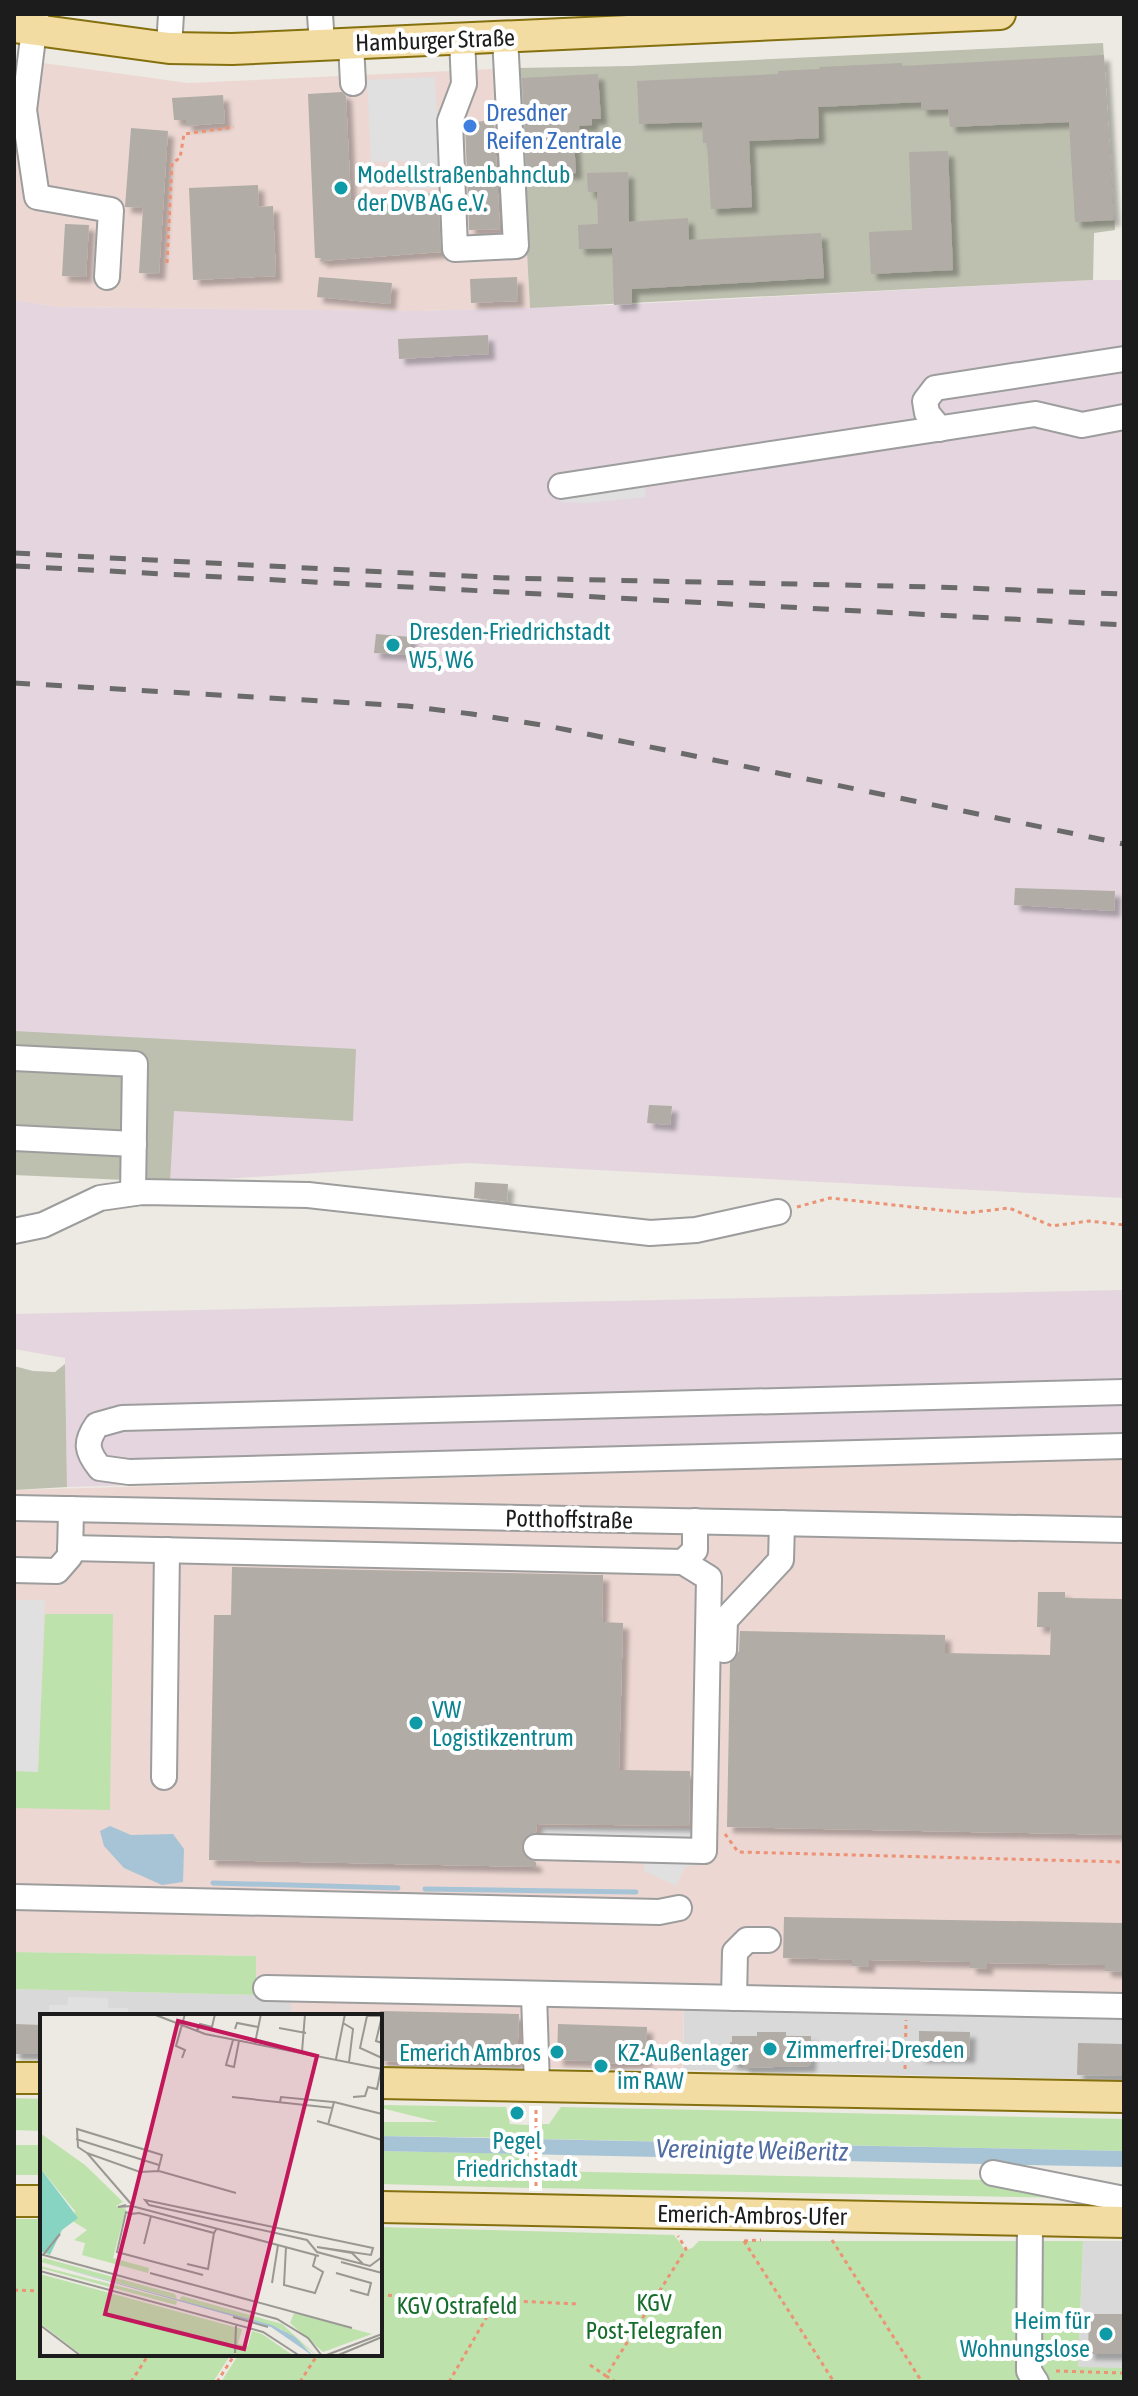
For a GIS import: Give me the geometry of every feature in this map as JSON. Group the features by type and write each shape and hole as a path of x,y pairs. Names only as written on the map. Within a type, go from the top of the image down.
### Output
{"main road":[{"name":"Hamburger Straße","path":"28,23 169,48 232,49 505,37 635,23 1000,14"},
{"path":"14,2078 40,2078"},
{"path":"382,2083 536,2096 905,2093 1124,2097"},
{"path":"14,2201 40,2201"},
{"name":"Emerich-Ambros-Ufer","path":"382,2207 1124,2222"}],"street":[{"path":"169,48 171,14"},
{"path":"320,14 353,83"},
{"path":"28,23 19,108 37,197 111,210 107,277"},
{"path":"462,39 464,84 450,121 455,249 516,246 505,37"},
{"path":"940,429 927,413 925,401 935,388 1124,359"},
{"path":"561,486 1035,414 1082,425 1124,417"},
{"path":"14,1058 135,1064 133,1193"},
{"path":"14,1138 134,1144"},
{"path":"14,1231 43,1225 100,1198 133,1193 308,1195 650,1233 696,1230 778,1212"},
{"path":"1124,1392 122,1418 97,1425 87,1439 88,1454 100,1468 129,1472 1124,1446"},
{"name":"Potthoffstraße","path":"14,1508 1124,1530"},
{"path":"14,1570 57,1571 70,1556 71,1509"},
{"path":"683,1562 695,1550 695,1521"},
{"path":"721,1827 725,1620 781,1560 782,1523"},
{"path":"70,1548 683,1562 709,1578 704,1851 536,1847"},
{"path":"164,1777 167,1550"},
{"path":"14,1897 659,1912 679,1908"},
{"path":"734,1998 735,1952 747,1940 768,1940"},
{"path":"266,1988 1124,2006"},
{"path":"534,1995 536,2096"},
{"path":"993,2173 1124,2199"},
{"path":"1030,2220 1032,2376"}],"path":[{"path":"167,263 172,163 180,158 184,134 234,127"},
{"path":"778,1212 830,1198 967,1213 1009,1208 1052,1226 1089,1221 1124,1225"},
{"path":"721,1827 738,1852 1124,1862"},
{"path":"905,2093 906,2000"},
{"path":"536,2096 536,2191"},
{"path":"606,2376 686,2249 678,2238"},
{"path":"744,2241 834,2382"},
{"path":"832,2241 922,2382"},
{"path":"14,2290 40,2291"},
{"path":"382,2295 579,2304"},
{"path":"449,2382 496,2301"},
{"path":"131,2382 148,2356"},
{"path":"217,2382 234,2356"},
{"path":"300,2382 317,2356"},
{"path":"590,2365 616,2382"},
{"path":"1032,2376 1124,2373"}],"shaded area":[{"path":"1103,43 1115,230 1094,233 1093,280 530,308 517,68 631,66"},
{"path":"14,59 188,83 517,68 530,308 421,311 58,307 14,300"},
{"path":"435,77 440,188 410,189 408,161 371,162 367,80"},
{"path":"1124,280 1124,1198 468,1163 208,1180 14,1172 14,300 58,307 421,311 614,305"},
{"path":"645,480 646,497 587,503 560,502 561,493"},
{"path":"14,1031 356,1049 353,1121 174,1111 170,1182 14,1175"},
{"path":"1124,1290 1124,1459 67,1487 65,1358 14,1349 14,1314"},
{"path":"65,1364 67,1487 14,1490 14,1366 55,1372"},
{"path":"1124,1459 1124,2016 684,2007 682,2070 382,2065 382,2014 291,2014 291,1996 256,1995 256,1956 14,1952 14,1490"},
{"path":"14,1600 45,1600 38,1772 14,1771"},
{"path":"542,1827 697,1828 698,1864 685,1867 676,1886 644,1871 643,1843 542,1838"},
{"path":"14,1989 291,1996 291,2014 40,2014 40,2059 14,2058"},
{"path":"68,1997 108,1998 108,2008 128,2008 128,2014 49,2014 49,2005 67,2005"},
{"path":"684,2007 1124,2016 1124,2080 683,2070"},
{"path":"1083,2241 1124,2241 1124,2368 1078,2368"}],"green space":[{"path":"45,1614 113,1614 110,1810 14,1808 14,1771 38,1771"},
{"path":"14,1952 256,1956 256,1995 14,1989"},
{"path":"14,2098 40,2099 40,2131 14,2130"},
{"path":"382,2105 506,2107 510,2124 529,2125 529,2138 382,2136 382,2122 438,2122 385,2109"},
{"path":"561,2107 1124,2119 1124,2151 542,2139 542,2124 549,2124"},
{"path":"14,2145 40,2145 40,2175 14,2175"},
{"path":"382,2151 529,2154 529,2188 382,2184"},
{"path":"542,2171 987,2180 1070,2198 542,2188"},
{"path":"14,2219 40,2219 40,2356 230,2356 213,2382 14,2382"},
{"path":"382,2227 674,2235 685,2250 699,2241 1083,2241 1078,2367 1124,2368 1124,2382 221,2382 238,2356 382,2356"}],"water":[{"path":"110,1826 131,1835 173,1834 184,1849 183,1882 162,1885 124,1868 104,1846 100,1831"},
{"name":"Vereinigte Weißeritz","path":"382,2136 1124,2151 1124,2167 382,2151"}],"pier":[{"path":"529,2106 542,2106 542,2191 529,2191"}],"building":[{"path":"1104,55 1114,220 1075,222 1069,122 950,127 948,109 921,110 921,102 818,107 819,138 749,141 752,207 711,209 707,143 703,143 702,122 639,124 637,81 778,74 778,71 820,67 902,63 902,66"},
{"path":"598,74 601,119 592,119 592,125 579,126 580,140 574,140 576,173 527,176 522,78"},
{"path":"342,92 346,96 351,201 418,198 418,194 438,193 441,252 320,261 321,258 315,258 308,94"},
{"path":"223,95 225,123 186,126 186,120 174,120 172,98"},
{"path":"494,120 500,229 469,230 465,123"},
{"path":"131,128 168,131 159,274 139,273 143,208 125,207"},
{"path":"948,151 953,270 871,274 869,232 912,230 909,152"},
{"path":"628,172 629,222 688,218 689,240 821,233 824,278 632,289 632,304 614,305 612,248 579,249 578,225 598,224 597,192 588,192 587,173"},
{"path":"258,185 259,207 273,206 276,276 193,280 189,188"},
{"path":"65,224 89,225 86,277 62,276"},
{"path":"319,277 392,283 390,304 317,297"},
{"path":"517,277 518,301 471,303 470,279"},
{"path":"488,335 489,354 399,359 398,339"},
{"name":"Dresden-Friedrichstadt W5, W6","path":"376,634 411,637 410,655 374,653"},
{"path":"1015,888 1115,891 1114,911 1014,905"},
{"path":"649,1105 672,1106 670,1125 647,1123"},
{"path":"475,1182 508,1184 507,1202 474,1198"},
{"name":"VW Logistikzentrum","path":"232,1567 603,1575 602,1622 623,1623 619,1770 690,1771 689,1826 537,1824 536,1832 524,1839 521,1847 528,1859 536,1862 536,1867 209,1860 214,1615 231,1615"},
{"path":"1038,1592 1065,1592 1065,1598 1124,1599 1124,1835 727,1827 730,1663 739,1651 740,1631 945,1635 945,1653 1050,1655 1051,1627 1037,1627"},
{"path":"784,1917 1124,1923 1124,1965 1122,1972 1105,1971 1105,1965 987,1963 987,1969 970,1968 970,1962 869,1960 869,1967 852,1966 852,1960 783,1958"},
{"path":"380,2011 519,2014 517,2064 382,2061"},
{"path":"14,2024 40,2025 40,2054 14,2054"},
{"path":"558,2024 647,2027 646,2062 590,2064 590,2061 557,2060"},
{"path":"919,2031 970,2032 969,2057 919,2057"},
{"name":"Zimmerfrei-Dresden","path":"757,2032 811,2036 810,2066 743,2068 743,2064 731,2063 732,2036 757,2036"},
{"path":"1078,2043 1124,2044 1124,2076 1077,2075"},
{"name":"Heim für Wohnungslose","path":"1089,2314 1124,2314 1124,2354 1088,2354"}],"waterway":[{"path":"213,1883 398,1888"},
{"path":"425,1889 636,1892"}],"railway":[{"path":"14,553 505,578 1124,594"},
{"path":"14,566 1124,625"},
{"path":"14,683 407,706 472,714 548,726 1124,844"}],"place":[{"name":"Dresdner Reifen Zentrale","path":"470,126"},
{"name":"Modellstraßenbahnclub der DVB AG e.V.","path":"341,188"},
{"name":"Dresden-Friedrichstadt W5, W6","path":"393,645"},
{"name":"VW Logistikzentrum","path":"416,1723"},
{"name":"Zimmerfrei-Dresden","path":"770,2049"},
{"name":"Emerich Ambros","path":"557,2052"},
{"name":"KZ-Außenlager im RAW","path":"601,2066"},
{"name":"Pegel Friedrichstadt","path":"517,2113"},
{"name":"Heim für Wohnungslose","path":"1106,2334"}],"park label":[{"name":"KGV Ostrafeld","path":"457,2305"},
{"name":"KGV Post-Telegrafen","path":"654,2316"}]}
